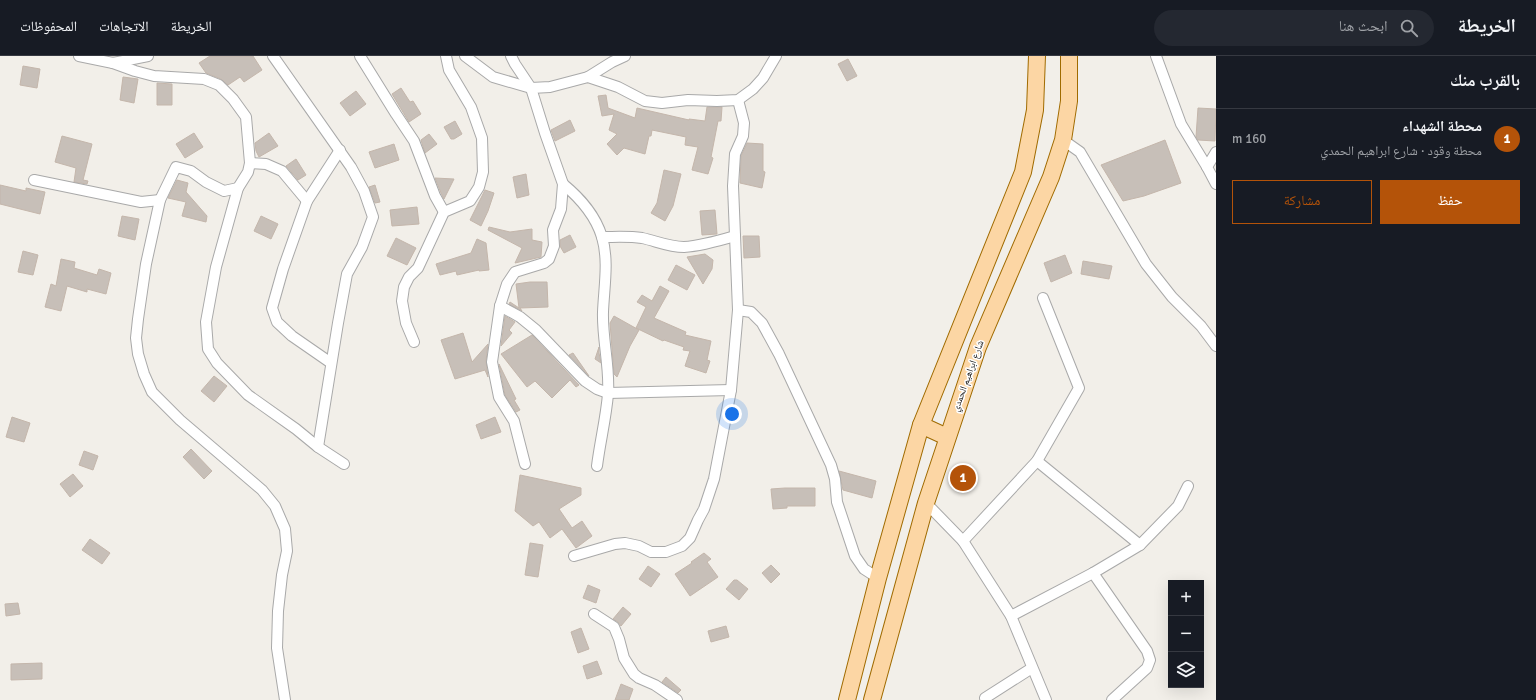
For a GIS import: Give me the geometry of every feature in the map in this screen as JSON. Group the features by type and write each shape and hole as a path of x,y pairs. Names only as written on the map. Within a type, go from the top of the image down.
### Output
{"main road":[{"path":"847,700 878,578 921,425 1023,172 1035,110 1037,56"},
{"name":"شارع ابراهيم الحمدي","path":"872,700 926,503 947,437 978,347 1051,178 1063,140 1069,101 1070,56"},
{"path":"921,425 947,437"}],"street":[{"path":"79,56 116,60 148,56"},
{"path":"273,56 340,150 364,192 373,217 362,247 347,274 318,448"},
{"path":"360,56 414,141 435,196 444,212"},
{"path":"414,342 406,322 402,301 404,287 409,277 418,268 444,212 470,201 479,186 483,172 482,138 471,106 449,70 446,56"},
{"path":"465,56 493,77 531,88 550,87 588,77 625,56"},
{"path":"511,56 531,88 563,184 561,209 553,230 554,246 549,259 544,263 515,272 507,284 500,306 492,362 499,397 514,421 525,464"},
{"path":"588,77 618,88 645,101 738,100 752,89 762,78 776,56"},
{"path":"1156,56 1181,124 1216,184"},
{"path":"116,60 135,71 154,76 204,79 219,85 233,99 246,117 250,163 248,172 238,188 216,267 206,322 208,349 217,363 248,395 296,429 318,448 344,464"},
{"path":"574,556 615,544 625,543 639,546 651,552 666,552 682,546 690,538 704,509 714,480 731,390 738,310 733,186 735,154 743,136 744,123 738,100"},
{"path":"1063,140 1080,152 1146,264 1172,297 1201,326 1216,346"},
{"path":"331,363 292,336 277,322 272,308 283,269 307,201 340,150"},
{"path":"1207,167 1216,152"},
{"path":"250,163 266,164 282,171 307,201"},
{"path":"238,188 224,191 206,182 191,171 176,167 160,200 146,264 136,338 138,354 144,374 152,392 180,420 262,490 275,506 285,529 287,551 282,575 279,604 277,648 285,700"},
{"path":"34,180 140,202 160,200"},
{"path":"563,184 577,196 590,211 602,237 606,276 603,313 608,393 597,466"},
{"path":"602,237 630,236 643,238 664,245 682,247 703,244 735,236"},
{"path":"963,541 1037,461 1079,388 1043,298"},
{"path":"500,306 520,317 536,330 585,382 597,389 608,393 731,390"},
{"path":"738,310 751,312 762,323 779,354 831,465 835,479 837,502 855,556 864,569 878,578"},
{"path":"1037,461 1140,545"},
{"path":"1011,616 1093,573 1140,545 1178,506 1188,486"},
{"path":"926,503 963,541 1011,616 1046,700"},
{"path":"1093,573 1147,651 1150,660 1147,668 1112,700"},
{"path":"594,614 614,627 624,658 634,674 639,678 655,685 677,700"},
{"path":"985,698 1032,668"}],"building":[{"path":"210,56 253,56 262,70 244,82 240,77 228,85 221,79 206,73 199,63"},
{"path":"848,59 857,76 847,81 838,64"},
{"path":"23,66 40,69 37,88 20,85"},
{"path":"123,77 138,79 134,103 120,100"},
{"path":"157,83 172,84 172,105 157,105"},
{"path":"401,88 410,102 413,101 421,114 409,122 392,94"},
{"path":"356,91 366,104 350,116 340,103"},
{"path":"606,95 608,108 635,118 637,108 689,120 705,121 707,107 722,107 721,121 718,121 711,157 713,158 708,174 692,170 698,147 685,145 686,137 652,130 645,154 624,148 617,155 607,144 617,134 609,130 614,114 602,116 598,96"},
{"path":"1198,108 1216,109 1215,141 1198,140 1196,137"},
{"path":"570,120 575,131 555,141 551,130"},
{"path":"455,121 462,134 454,139 451,139 444,127"},
{"path":"194,133 203,147 185,158 176,144"},
{"path":"269,133 278,146 259,157 256,151 255,143"},
{"path":"429,134 437,144 425,153 421,140"},
{"path":"62,136 92,144 83,180 88,181 87,184 74,182 76,168 55,162"},
{"path":"1165,140 1181,183 1144,196 1123,201 1101,165"},
{"path":"747,143 763,144 763,171 765,172 762,188 740,183 741,156"},
{"path":"394,144 399,160 375,168 369,152"},
{"path":"296,159 306,175 298,180 286,166"},
{"path":"664,170 681,174 673,206 665,221 651,213 657,203"},
{"path":"526,174 529,195 517,198 513,177"},
{"path":"435,178 454,179 444,199 441,193"},
{"path":"177,180 188,183 186,192 207,216 206,222 182,216 186,202 168,198"},
{"path":"0,185 26,191 26,188 45,192 40,214 0,204"},
{"path":"375,185 380,202 375,203 369,187"},
{"path":"485,190 494,193 481,226 470,220"},
{"path":"417,207 419,224 392,226 390,210"},
{"path":"715,210 717,234 702,235 700,211"},
{"path":"122,216 139,219 135,240 118,236"},
{"path":"261,216 278,224 271,239 254,231"},
{"path":"489,227 510,232 532,229 532,240 542,242 541,257 515,263 522,248 488,230"},
{"path":"570,235 576,247 564,253 560,246 560,240"},
{"path":"743,236 759,236 760,257 744,258"},
{"path":"396,238 416,248 407,265 387,256"},
{"path":"477,239 486,243 489,270 479,270 457,275 456,271 440,275 436,264 471,253"},
{"path":"23,251 38,255 33,275 18,272"},
{"path":"705,254 713,260 712,269 703,284 687,257"},
{"path":"1065,255 1072,273 1051,282 1044,263"},
{"path":"61,259 75,262 74,268 97,275 99,269 111,273 106,294 87,289 87,292 67,286 61,311 45,307 51,284 56,286"},
{"path":"1083,261 1112,266 1109,279 1081,274"},
{"path":"676,265 695,275 687,290 668,280"},
{"path":"547,282 548,307 520,308 522,311 509,304 510,302 519,308 516,284"},
{"path":"660,286 669,291 654,318 686,332 685,335 711,341 707,360 710,361 706,373 685,366 690,351 683,350 684,347 664,340 663,341 636,328 646,307 637,302 642,295 652,301"},
{"path":"505,316 515,322 509,330 512,333 501,346"},
{"path":"614,316 639,330 630,346 617,377 614,374 610,323"},
{"path":"463,333 472,362 488,344 486,361 488,377 485,370 455,379 441,340"},
{"path":"532,335 579,385 576,387 570,380 552,398 535,381 527,387 501,354"},
{"path":"599,347 599,353 601,363 595,359"},
{"path":"573,353 589,376 569,355"},
{"path":"499,364 516,399 514,400 520,410 516,412 505,395"},
{"path":"214,376 227,386 214,402 201,391"},
{"path":"12,417 30,423 24,442 6,437"},
{"path":"495,417 501,432 481,439 476,425"},
{"path":"191,449 212,471 204,479 183,457"},
{"path":"84,451 98,456 93,470 79,465"},
{"path":"839,471 876,481 872,498 843,490"},
{"path":"73,474 83,486 70,497 60,484"},
{"path":"520,475 581,488 581,495 559,509 572,528 582,521 592,536 576,548 562,529 550,538 539,522 533,526 515,511"},
{"path":"815,488 815,506 787,506 787,508 773,509 771,489"},
{"path":"90,539 110,553 102,564 82,550"},
{"path":"530,543 543,545 538,577 525,575"},
{"path":"704,553 711,559 707,562 718,577 690,596 675,574"},
{"path":"771,565 780,574 771,583 762,573"},
{"path":"648,566 660,574 651,587 639,579"},
{"path":"734,580 737,580 748,589 739,600 726,589"},
{"path":"588,585 600,590 596,603 583,598"},
{"path":"18,603 20,614 6,616 5,604"},
{"path":"623,607 631,614 621,626 613,619"},
{"path":"726,626 729,637 711,642 708,631"},
{"path":"581,628 589,649 578,653 571,632"},
{"path":"597,661 602,674 587,679 583,666"},
{"path":"42,663 42,679 11,680 11,664"},
{"path":"666,677 681,690 678,693 662,682"},
{"path":"621,684 633,689 629,700 615,700"}],"place":[{"name":"محطة الشهداء","path":"963,478"}]}
